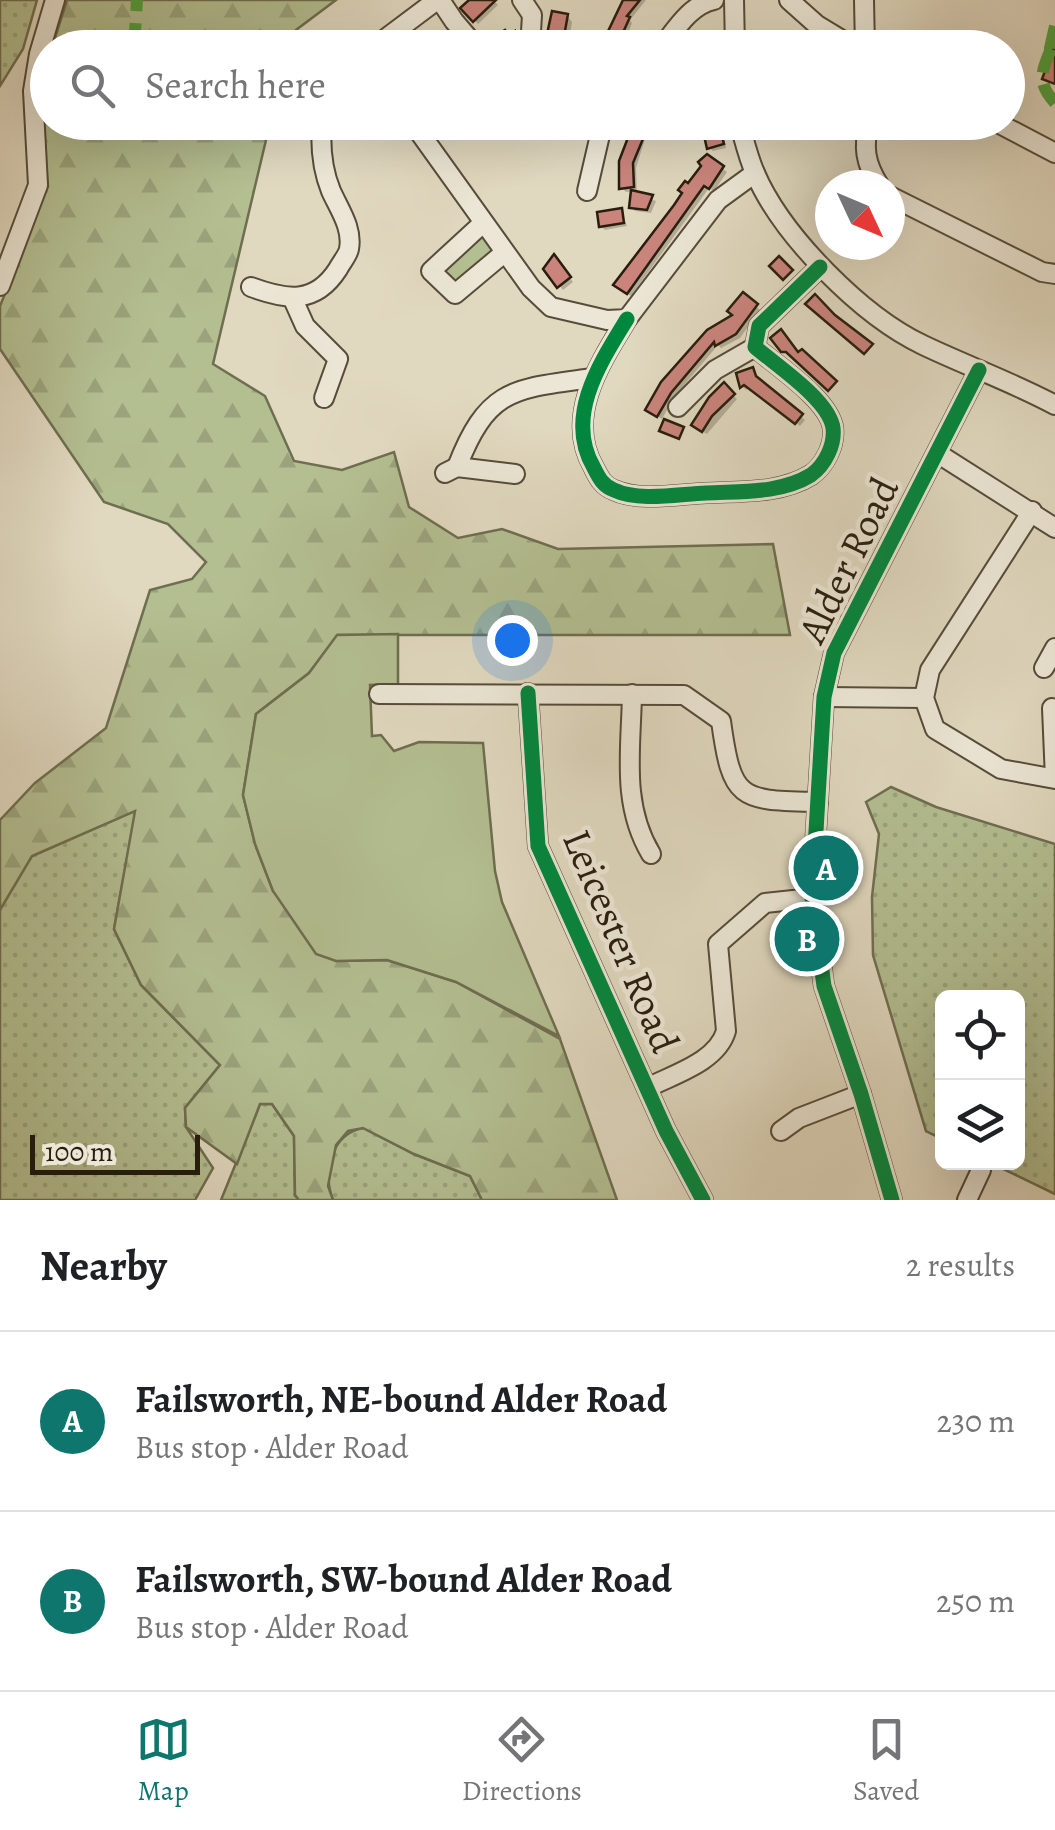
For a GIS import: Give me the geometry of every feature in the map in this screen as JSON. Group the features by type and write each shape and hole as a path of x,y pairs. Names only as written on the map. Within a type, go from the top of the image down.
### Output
{"street":[{"path":"46,30 55,0"},
{"path":"398,30 439,0 461,30"},
{"path":"522,0 532,15 531,30"},
{"path":"675,30 704,2 714,0"},
{"path":"734,0 735,30"},
{"path":"789,0 826,30"},
{"path":"864,0 865,30"},
{"path":"1025,138 1055,154"},
{"path":"0,286 38,185 36,140"},
{"path":"250,287 273,295 304,298 329,284 349,250 346,218 331,190 321,158 322,140"},
{"path":"425,140 504,253 552,307 607,320 626,320"},
{"path":"588,191 599,140"},
{"path":"744,140 754,173 774,209 820,267 850,295 919,343 1055,405"},
{"path":"865,140 870,170"},
{"path":"754,173 707,212 626,320 592,378 582,436 588,458 602,483 626,494 666,494 774,488 796,483 815,472 829,453 834,432 828,410 755,347"},
{"path":"905,204 1042,272 1055,274"},
{"path":"483,222 432,271 455,294 504,253"},
{"path":"755,347 758,326 820,267"},
{"path":"292,297 305,326 338,359 324,398"},
{"path":"678,407 715,370 755,347"},
{"name":"Alder Road","path":"892,1200 824,986 812,898 824,697 834,652 979,370"},
{"path":"515,474 451,470 480,418 509,394 527,387 592,378"},
{"path":"937,453 1055,528"},
{"path":"1032,511 930,670 924,698 935,729 1001,769 1055,779 1052,708"},
{"path":"1044,668 1055,648"},
{"name":"Leicester Road","path":"528,693 538,846 682,1166 703,1200"},
{"path":"379,694 684,695 721,721 727,762 738,788 758,800 818,802"},
{"path":"632,694 630,806 637,830 651,854"},
{"path":"824,697 924,698"},
{"path":"647,1088 712,1055 723,1040 726,1032 718,944 766,903 812,898"},
{"path":"781,1131 799,1118 861,1094"},
{"path":"967,1200 981,1170"}],"green space":[{"path":"0,0 37,0 23,49 0,86"},
{"path":"67,0 336,0 296,30 57,30"},
{"path":"43,140 266,140 213,364 265,396 294,461 342,470 394,452 409,507 458,538 502,529 558,549 773,544 790,635 338,635 309,673 256,714 243,795 255,844 273,891 336,961 387,960 456,982 560,1039 617,1200 482,1200 470,1176 363,1128 348,1131 336,1145 328,1186 333,1200 299,1200 295,1195 294,1136 272,1104 260,1104 237,1164 186,1127 185,1108 220,1065 141,985 114,929 135,811 32,856 0,910 0,820 35,783 106,728 150,590 192,579 206,562 168,524 104,502 0,349 0,306 48,186"},
{"path":"483,226 500,251 460,286 438,274"},
{"path":"398,634 398,684 370,685 372,736 381,735 394,751 419,742 483,743 495,871 502,902 559,1036 456,982 387,960 336,961 316,954 273,891 255,844 243,795 256,714 309,673 337,635"},
{"path":"891,787 936,807 1055,844 1055,1194 1005,1170 1025,1170 1025,990 935,990 935,1136 926,1131 873,955 872,897 879,834 866,802"},
{"path":"136,810 114,929 141,985 220,1065 185,1108 186,1127 213,1168 195,1200 0,1200 0,902 32,856"},
{"path":"260,1104 272,1104 294,1136 295,1195 299,1200 221,1200"},
{"path":"363,1128 470,1176 482,1200 333,1200 329,1178 332,1156 343,1138"}],"building":[{"path":"469,0 496,0 473,22 460,8"},
{"path":"623,0 640,0 627,16 630,17 624,30 609,30"},
{"path":"552,11 568,14 565,30 548,30"},
{"path":"1055,47 1055,84 1042,79"},
{"path":"627,140 643,140 633,163 634,187 619,189 619,161"},
{"path":"705,140 723,140 724,144 707,149"},
{"path":"707,154 724,166 709,189 704,186 627,294 613,285"},
{"path":"631,190 653,195 647,210 629,208"},
{"path":"622,208 624,223 599,227 597,212"},
{"path":"554,254 571,277 557,288 543,269"},
{"path":"779,256 793,270 783,280 769,266"},
{"path":"743,292 758,304 736,334 715,346 714,342 671,393 657,417 645,410 661,382 707,330 732,315 727,311"},
{"path":"815,294 873,344 864,354 805,304"},
{"path":"781,329 798,352 802,349 837,381 828,391 770,338"},
{"path":"753,367 756,376 803,414 795,424 744,385 740,388 736,373"},
{"path":"724,382 735,394 702,432 691,425"},
{"path":"664,419 684,427 679,439 659,431"}],"marked path":[{"path":"135,30 137,0"},
{"path":"1055,26 1050,48 1055,52"},
{"path":"1051,49 1042,77 1055,103"}],"cycle path":[{"path":"627,319 597,372 584,410 586,449 604,484 624,494 647,496 786,486 821,466 831,448 833,428 812,395 755,347 759,326 820,267"},
{"path":"892,1200 824,986 812,898 824,697 834,653 979,370"},
{"path":"528,693 538,846 666,1131 703,1200"}],"place":[{"name":"Failsworth, NE-bound Alder Road","path":"826,868"},
{"name":"Failsworth, SW-bound Alder Road","path":"807,939"}]}
